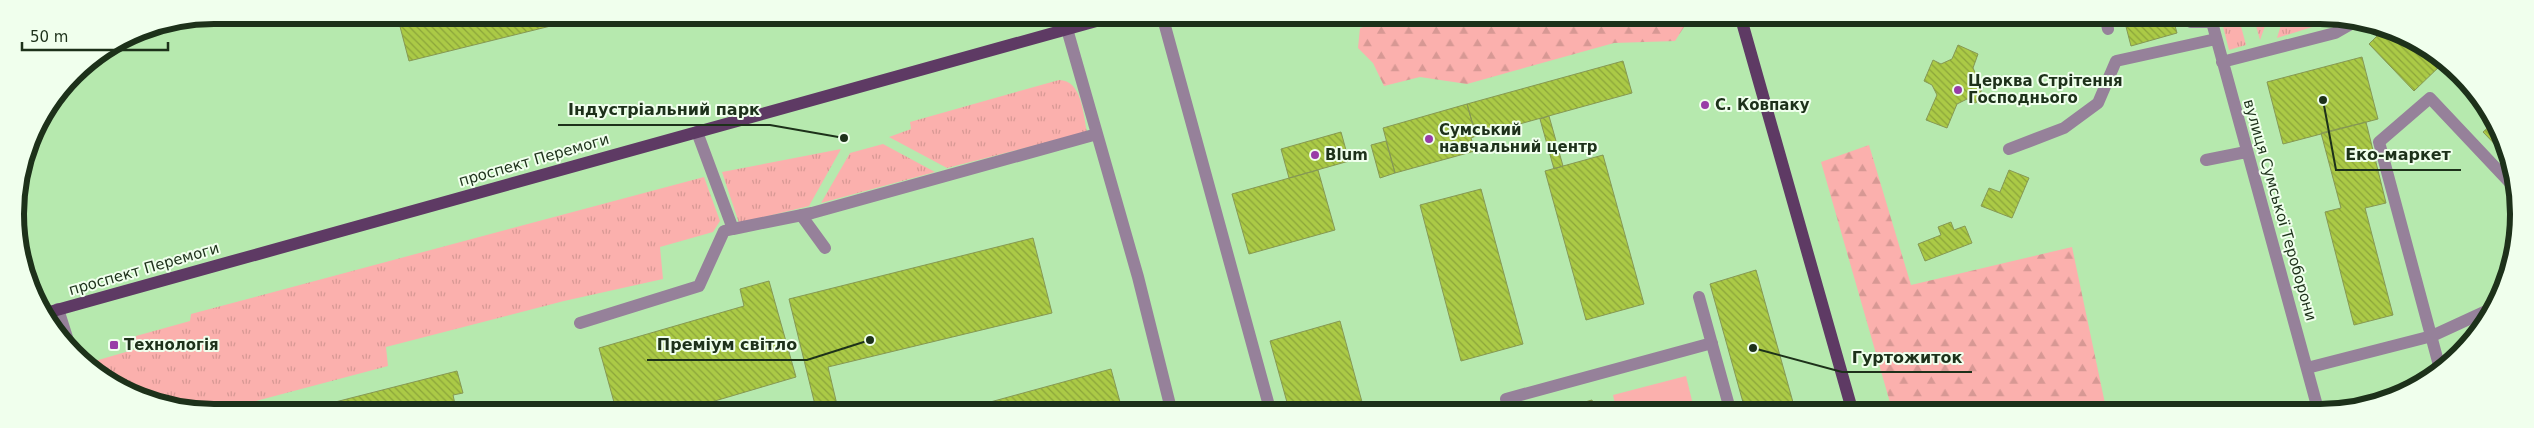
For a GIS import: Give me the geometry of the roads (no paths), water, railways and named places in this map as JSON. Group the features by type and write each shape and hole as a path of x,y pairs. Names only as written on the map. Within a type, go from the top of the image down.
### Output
{"main road":[{"name":"проспект Перемоги","path":"52,311 1085,24"},
{"path":"1743,24 1851,404"}],"street":[{"path":"1164,24 1270,404"},
{"path":"2107,24 2108,30"},
{"name":"вулиця Сумської Тероборони","path":"2212,24 2316,404"},
{"path":"2222,62 2335,33 2349,26"},
{"path":"1066,29 1138,277 1170,404"},
{"path":"2010,149 2064,128 2098,102 2116,61 2216,39"},
{"path":"2438,363 2379,142 2430,98 2508,180"},
{"path":"697,132 733,229"},
{"path":"580,323 699,286 724,231 801,215 1097,134"},
{"path":"2206,160 2246,152"},
{"path":"801,215 825,248"},
{"path":"1699,297 1729,404"},
{"path":"2307,368 2432,336 2483,313"},
{"path":"1506,399 1712,344"}],"place":[{"name":"Церква Стрітення Господнього","path":"1958,90"},
{"name":"Еко-маркет","path":"2323,100"},
{"name":"С. Ковпаку","path":"1705,105"},
{"name":"Індустріальний парк","path":"844,138"},
{"name":"Сумський навчальний центр","path":"1429,139"},
{"name":"Blum","path":"1315,155"},
{"name":"Преміум світло","path":"870,340"},
{"name":"Технологія","path":"114,345"},
{"name":"Гуртожиток","path":"1753,348"}]}
